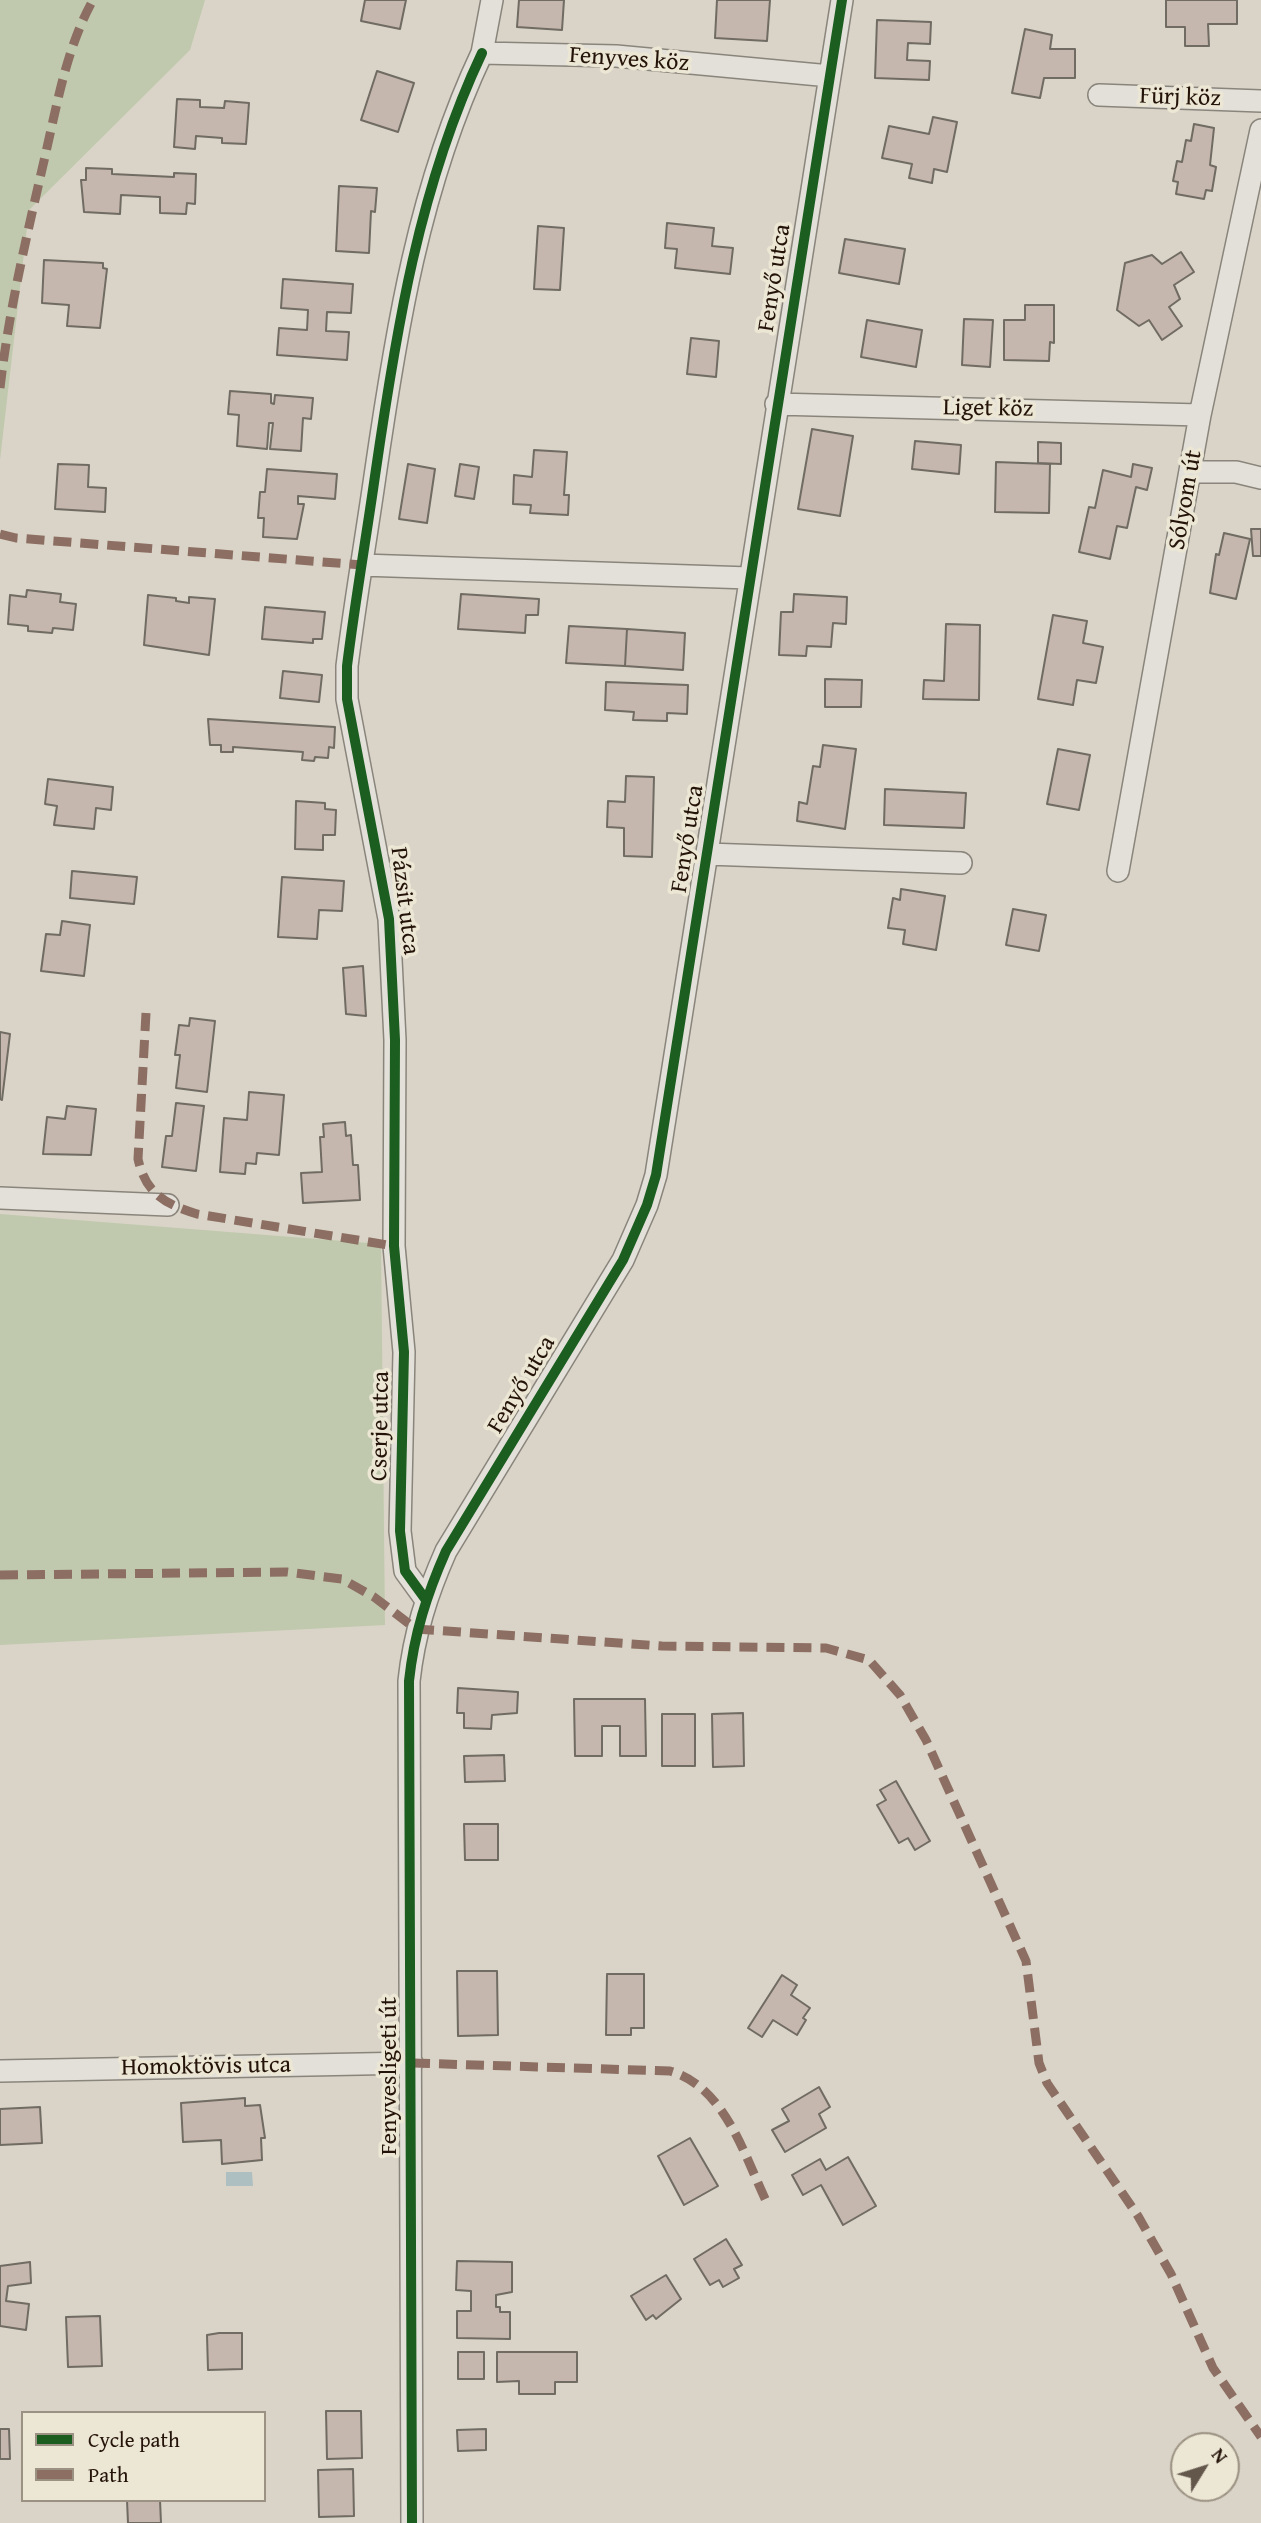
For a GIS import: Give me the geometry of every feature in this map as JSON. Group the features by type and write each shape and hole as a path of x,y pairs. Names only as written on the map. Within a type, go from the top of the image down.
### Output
{"street":[{"path":"482,53 492,0"},
{"name":"Fenyő utca","path":"416,1629 446,1551 607,1288 647,1205 663,1143 776,404 842,0"},
{"name":"Fenyves köz","path":"482,53 616,56 830,76"},
{"name":"Pázsit utca","path":"394,1246 395,1040 389,919 347,699 347,666 394,342 407,278 438,166 462,95 482,53"},
{"name":"Fürj köz","path":"1099,95 1261,101"},
{"name":"Sólyom út","path":"1118,871 1192,472 1200,415 1261,130"},
{"name":"Liget köz","path":"776,404 1200,415"},
{"path":"1192,472 1236,472 1261,478"},
{"path":"362,565 749,578"},
{"path":"707,854 961,863"},
{"path":"0,1198 168,1205"},
{"name":"Cserje utca","path":"394,1246 404,1352 402,1553 405,1571 426,1600"},
{"name":"Fenyvesligeti út","path":"412,2523 409,1681 416,1629"},
{"name":"Homoktövis utca","path":"0,2071 412,2063"}],"green space":[{"path":"0,0 205,0 190,50 29,210 0,460"},
{"path":"0,1214 381,1244 385,1625 0,1645"}],"shaded area":[{"path":"226,2172 252,2172 253,2186 226,2186"}],"building":[{"path":"365,0 406,0 400,29 361,21"},
{"path":"519,0 564,0 562,30 517,27"},
{"path":"717,0 770,0 767,41 715,38"},
{"path":"1166,0 1237,0 1237,24 1208,24 1209,46 1185,46 1185,27 1166,27"},
{"path":"877,20 931,22 930,44 908,43 907,60 930,61 929,80 875,78"},
{"path":"1025,29 1052,35 1050,49 1075,49 1075,78 1044,78 1040,98 1012,93"},
{"path":"377,71 414,83 398,132 361,120"},
{"path":"177,99 200,100 200,107 224,108 225,101 249,103 246,144 222,143 222,138 196,136 195,149 174,147"},
{"path":"933,117 957,122 947,172 934,169 932,183 909,178 912,164 882,158 889,126 929,134"},
{"path":"1194,124 1214,128 1210,165 1216,167 1212,191 1206,190 1204,199 1176,194 1178,182 1173,181 1177,161 1182,162 1186,140 1191,141"},
{"path":"86,168 112,169 112,174 174,177 174,173 196,174 195,204 187,203 186,214 160,213 160,197 121,195 120,214 84,212 81,180 86,180"},
{"path":"339,186 377,188 375,212 371,211 369,253 336,251"},
{"path":"667,223 714,228 712,246 733,248 730,274 675,268 677,249 665,248"},
{"path":"538,226 564,228 560,290 534,289"},
{"path":"845,239 905,249 899,284 839,273"},
{"path":"1181,252 1194,272 1174,285 1180,299 1169,307 1182,326 1162,340 1149,320 1139,326 1117,310 1125,263 1152,255 1162,264"},
{"path":"44,260 103,263 103,268 107,269 100,328 67,326 69,305 42,303"},
{"path":"283,279 353,284 351,313 327,312 326,331 349,332 347,360 277,355 279,328 307,330 308,310 281,308"},
{"path":"1025,305 1054,305 1054,343 1050,342 1049,361 1004,360 1004,320 1025,320"},
{"path":"964,319 993,320 990,367 962,365"},
{"path":"867,320 922,330 916,367 861,357"},
{"path":"691,338 719,341 716,377 687,374"},
{"path":"230,391 271,394 271,403 274,404 275,395 313,398 311,419 303,418 301,451 270,449 273,423 269,423 267,449 237,446 239,415 228,414"},
{"path":"812,429 853,436 840,516 798,509"},
{"path":"915,441 961,445 959,474 912,469"},
{"path":"1038,442 1061,443 1061,464 1038,463"},
{"path":"534,450 567,452 564,495 569,495 568,515 530,513 531,505 513,504 514,475 532,477"},
{"path":"996,462 1050,464 1049,513 995,512"},
{"path":"58,464 89,465 88,487 106,488 105,512 55,509"},
{"path":"408,464 435,469 427,523 399,519"},
{"path":"460,464 479,467 474,499 455,496"},
{"path":"1133,464 1152,468 1147,490 1136,487 1127,528 1117,526 1110,559 1079,552 1089,507 1095,508 1103,470 1131,477"},
{"path":"267,469 337,474 335,499 298,496 298,504 304,504 297,539 263,537 264,518 258,518 260,492 265,492"},
{"path":"1251,529 1261,529 1261,556 1253,556"},
{"path":"1224,533 1250,539 1236,599 1210,593 1216,554 1219,555"},
{"path":"27,590 61,594 60,602 76,604 73,630 53,628 52,633 28,631 28,626 8,624 10,595 26,597"},
{"path":"461,594 539,599 538,615 526,615 525,633 458,629"},
{"path":"794,594 847,597 846,624 833,623 831,647 807,646 806,656 779,655 781,612 793,612"},
{"path":"148,595 176,598 176,601 189,603 189,597 215,599 209,655 144,645"},
{"path":"265,607 325,612 322,639 313,639 313,643 262,639"},
{"path":"1053,615 1087,621 1083,643 1103,647 1096,683 1077,680 1073,705 1038,699"},
{"path":"946,624 980,625 979,700 923,699 924,680 944,681"},
{"path":"569,626 627,629 625,666 566,663"},
{"path":"627,629 685,633 683,670 625,666"},
{"path":"283,671 322,675 319,702 280,698"},
{"path":"825,679 862,680 861,707 825,707"},
{"path":"606,682 688,685 687,714 667,713 667,721 633,720 634,712 605,710"},
{"path":"208,719 335,727 334,748 329,747 328,758 315,757 314,761 302,760 303,752 233,747 233,752 221,752 221,745 210,745"},
{"path":"823,745 856,749 845,829 797,821 799,802 807,804 813,766 820,767"},
{"path":"1058,749 1090,755 1079,810 1047,804"},
{"path":"626,776 654,777 652,857 624,856 624,828 607,827 608,801 625,802"},
{"path":"48,779 113,787 111,810 96,808 94,829 54,825 57,806 45,804"},
{"path":"885,789 966,793 964,828 884,825"},
{"path":"296,801 325,803 325,809 336,810 335,835 323,835 323,850 295,849"},
{"path":"72,871 137,877 134,904 70,898"},
{"path":"282,877 344,881 342,911 319,910 317,939 278,937"},
{"path":"901,889 945,896 936,950 903,944 905,930 888,928 893,898 900,900"},
{"path":"1013,909 1046,915 1039,951 1006,945"},
{"path":"62,921 90,925 84,976 41,971 46,934 60,935"},
{"path":"363,966 366,1016 346,1014 343,968"},
{"path":"190,1018 215,1021 207,1092 176,1088 180,1055 175,1055 179,1025 189,1026"},
{"path":"0,1032 10,1034 2,1100 0,1099"},
{"path":"249,1092 284,1095 279,1155 257,1153 256,1164 246,1163 245,1174 220,1172 224,1118 247,1120"},
{"path":"176,1103 204,1106 196,1171 162,1167 166,1136 172,1136"},
{"path":"67,1106 96,1109 91,1155 43,1154 47,1117 65,1119"},
{"path":"345,1122 346,1136 351,1135 353,1165 358,1165 360,1200 303,1203 301,1173 322,1172 320,1137 324,1137 323,1124"},
{"path":"458,1688 518,1692 517,1713 492,1715 491,1729 464,1728 464,1713 457,1713"},
{"path":"574,1699 645,1699 646,1756 620,1756 620,1726 602,1726 602,1756 575,1756"},
{"path":"743,1713 744,1766 713,1767 712,1714"},
{"path":"662,1714 695,1714 695,1766 662,1766"},
{"path":"504,1755 505,1781 465,1782 464,1756"},
{"path":"896,1781 930,1841 915,1850 908,1838 899,1843 877,1805 886,1800 880,1790"},
{"path":"464,1824 498,1824 498,1860 465,1860"},
{"path":"457,1971 497,1971 498,2035 458,2036"},
{"path":"607,1974 644,1974 644,2028 631,2028 631,2035 606,2035"},
{"path":"782,1975 797,1985 791,1995 810,2008 797,2035 773,2020 762,2037 748,2028"},
{"path":"819,2087 830,2107 819,2114 826,2128 785,2152 772,2130 789,2121 782,2109"},
{"path":"245,2098 245,2106 260,2105 265,2138 261,2138 262,2160 222,2164 221,2140 183,2142 181,2103"},
{"path":"40,2107 42,2143 0,2145 0,2109"},
{"path":"690,2138 718,2186 684,2205 658,2156"},
{"path":"848,2157 876,2206 843,2225 821,2185 803,2195 792,2175 820,2159 826,2170"},
{"path":"726,2239 742,2265 734,2269 739,2278 723,2287 719,2280 710,2285 694,2259"},
{"path":"457,2261 512,2262 512,2292 496,2295 496,2307 500,2307 500,2312 510,2312 510,2339 457,2338 457,2311 471,2311 471,2291 456,2290"},
{"path":"30,2262 31,2283 8,2286 6,2301 29,2304 26,2330 0,2326 0,2266"},
{"path":"666,2275 681,2299 656,2319 653,2315 646,2320 631,2296"},
{"path":"100,2316 102,2366 68,2367 66,2317"},
{"path":"242,2333 242,2369 208,2370 207,2335"},
{"path":"458,2352 484,2352 484,2379 458,2379"},
{"path":"497,2352 577,2352 577,2382 555,2382 555,2394 519,2394 519,2381 497,2382"},
{"path":"326,2411 361,2411 362,2458 327,2459"},
{"path":"0,2429 9,2429 10,2459 0,2459"},
{"path":"486,2429 486,2450 458,2451 457,2430"},
{"path":"353,2469 354,2516 319,2517 318,2470"},
{"path":"127,2502 160,2502 161,2523 128,2523"}],"marked path":[{"path":"0,388 8,328 59,93 76,36 93,0"},
{"path":"0,534 16,538 362,565"},
{"path":"146,1013 138,1159 146,1181 158,1196 197,1214 394,1246"},
{"path":"0,1575 287,1572 342,1579 374,1597 416,1629 662,1646 826,1648 869,1660 900,1695 926,1740 1026,1961 1039,2063 1047,2083 1138,2216 1171,2274 1213,2368 1261,2437"},
{"path":"412,2063 670,2071 689,2079 706,2092 720,2108 742,2146 768,2205"}],"cycle path":[{"path":"412,2523 411,1664 422,1614 446,1551 623,1260 647,1205 656,1175 842,0"},
{"path":"426,1600 405,1571 400,1531 404,1352 394,1246 395,1040 389,919 347,699 347,666 401,314 426,207 442,155 460,103 482,53"}]}
